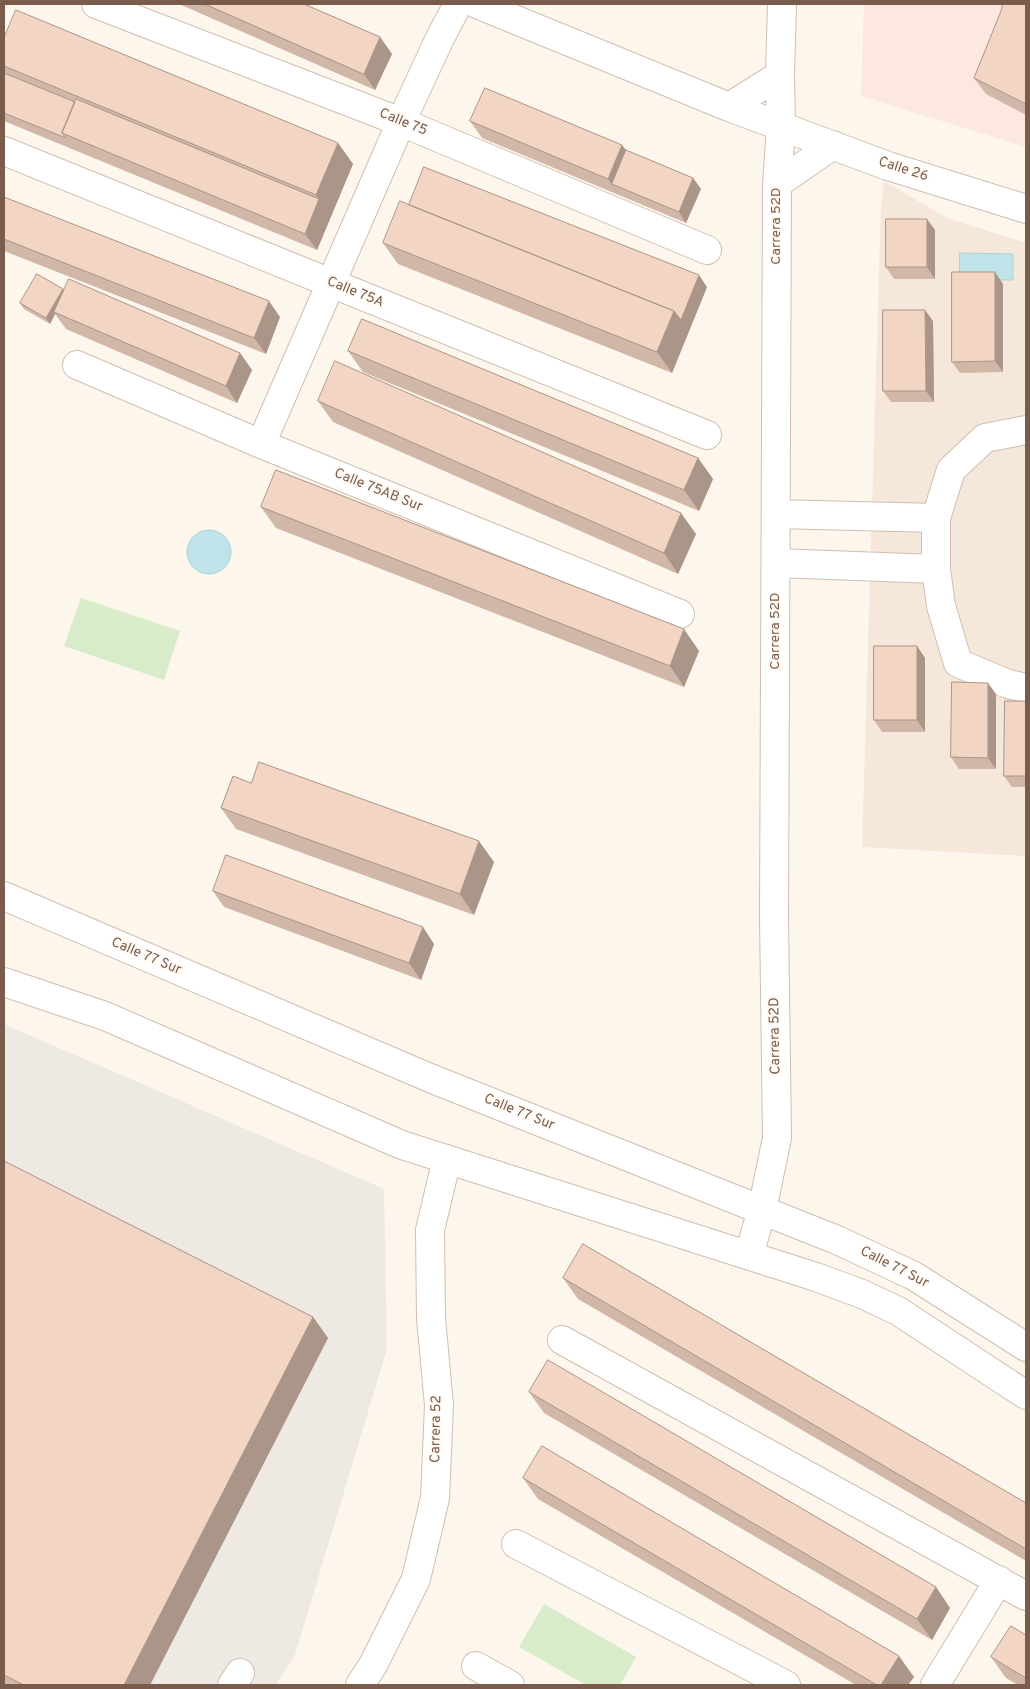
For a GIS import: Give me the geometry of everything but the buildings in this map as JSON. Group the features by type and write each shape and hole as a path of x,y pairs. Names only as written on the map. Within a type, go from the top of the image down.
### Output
{"street":[{"name":"Calle 75","path":"96,4 402,122 707,250"},
{"path":"261,444 402,122 440,38 458,4"},
{"path":"477,4 729,107 781,126"},
{"name":"Carrera 52D","path":"749,1255 762,1210 777,1138 774,916 777,184 781,126 782,4"},
{"path":"729,107 780,75"},
{"name":"Calle 26","path":"781,126 888,166 1026,209"},
{"path":"777,184 833,146"},
{"name":"Calle 75A","path":"4,151 707,435"},
{"name":"Calle 75AB Sur","path":"77,365 261,444 680,614"},
{"path":"1026,430 984,438 951,470 936,518 936,568 941,606 958,663 1008,684 1026,688"},
{"path":"776,514 936,518"},
{"path":"776,563 936,568"},
{"name":"Calle 77 Sur","path":"4,896 430,1078 837,1240 914,1276 1026,1348"},
{"path":"4,982 105,1016 402,1144 853,1290 898,1311 1026,1395"},
{"name":"Carrera 52","path":"360,1685 373,1665 416,1579 435,1498 439,1405 431,1318 430,1230 447,1159"},
{"path":"562,1340 1026,1596"},
{"path":"516,1544 786,1685"},
{"path":"935,1685 999,1580"},
{"path":"476,1666 510,1685"}],"shaded area":[{"path":"864,4 1026,4 1026,147 861,96"},
{"path":"884,181 947,218 1026,243 1026,856 862,847 881,205"},
{"path":"4,1024 384,1189 387,1349 294,1658 275,1685 4,1685"}],"green space":[{"path":"81,598 180,631 164,680 64,646"},
{"path":"544,1604 636,1657 620,1685 586,1685 519,1647"}],"water":[{"path":"960,253 1013,254 1013,280 960,280"},
{"path":"205,530 213,530 225,536 231,552 225,568 213,574 205,574 193,568 187,556 187,548 193,536"}]}
